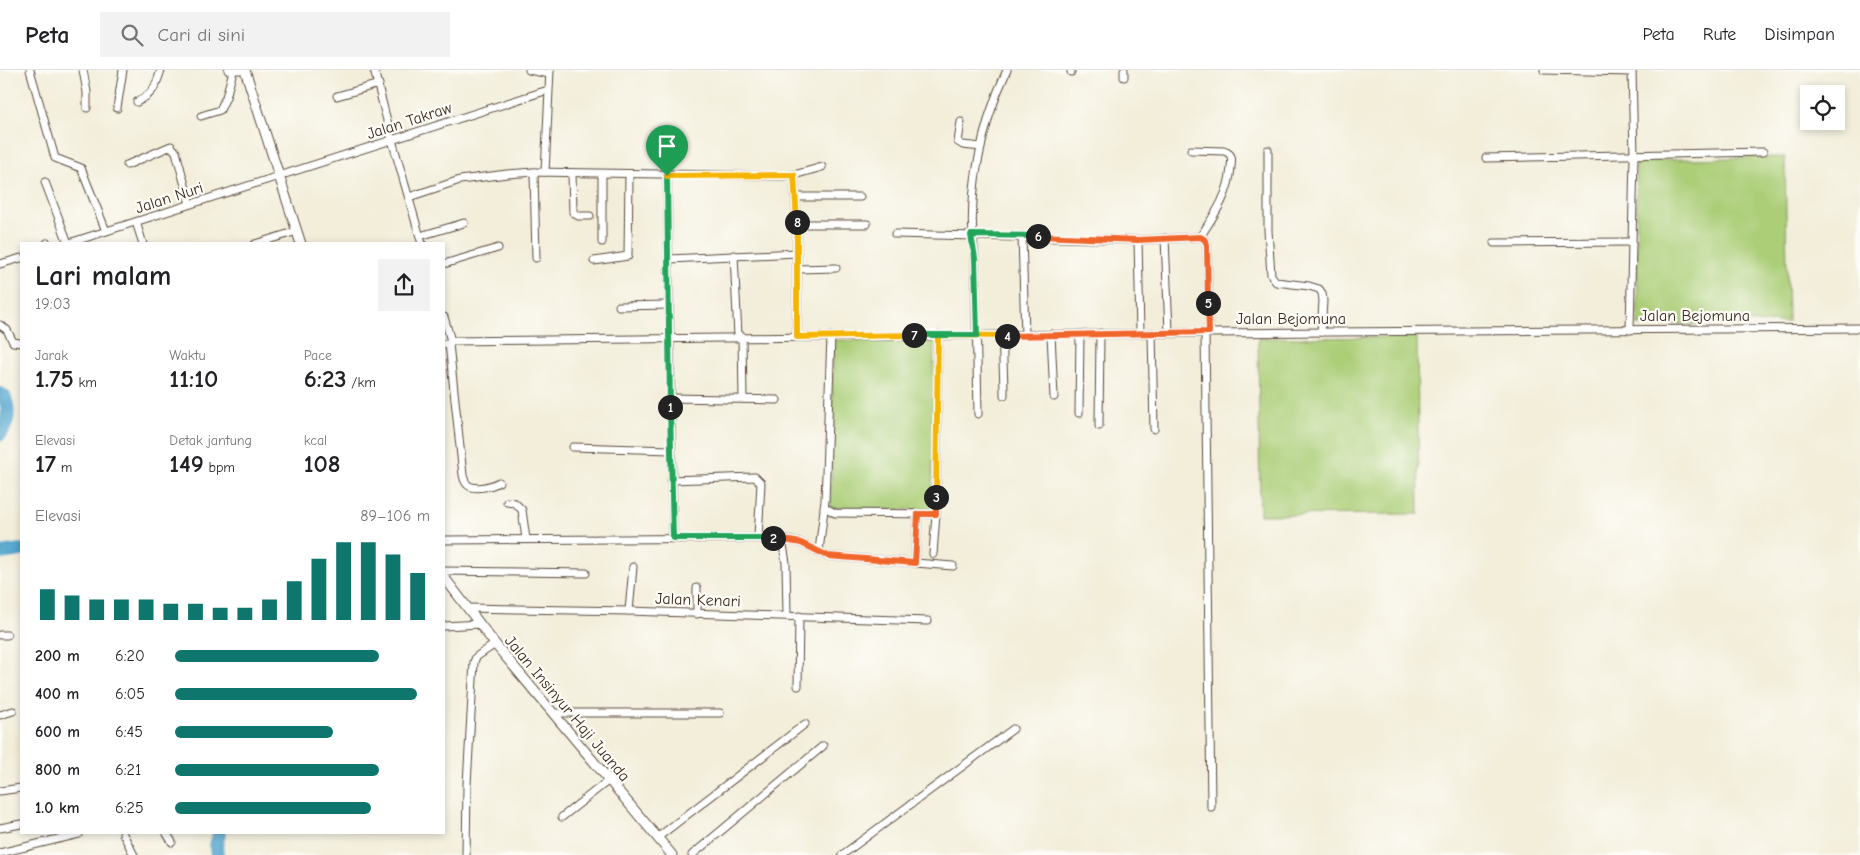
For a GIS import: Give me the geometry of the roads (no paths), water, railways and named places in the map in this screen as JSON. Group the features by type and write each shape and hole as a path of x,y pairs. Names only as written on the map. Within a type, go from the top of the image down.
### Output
{"street":[{"path":"30,70 55,158 61,162 74,164 81,168 106,231"},
{"path":"82,70 87,108"},
{"path":"117,108 122,70"},
{"path":"137,102 150,94 155,88 160,70"},
{"path":"201,116 220,110 226,97 233,70"},
{"path":"244,70 300,242"},
{"path":"374,70 422,242"},
{"path":"529,70 550,72 545,172"},
{"path":"978,414 975,258 971,235 976,169 998,90 1007,70"},
{"path":"1544,70 1632,71 1634,156 1630,330"},
{"path":"337,96 379,84"},
{"name":"Jalan Takraw","path":"280,176 548,90"},
{"path":"960,122 958,142 963,145 981,147"},
{"path":"127,164 171,146 176,152 190,204"},
{"path":"1191,150 1224,151 1232,157 1227,193 1200,237"},
{"path":"1268,150 1268,230 1271,275 1276,282 1281,284 1309,286 1318,289 1322,293 1321,332"},
{"path":"1486,158 1763,152"},
{"path":"409,197 460,180 534,172 667,176 794,175 822,167"},
{"path":"534,172 536,258"},
{"path":"572,174 573,212 578,216 590,216"},
{"path":"602,175 602,242"},
{"path":"594,261 628,256 630,175"},
{"path":"794,175 798,269 797,337"},
{"name":"Jalan Nuri","path":"73,242 280,176"},
{"path":"667,176 673,538"},
{"path":"45,182 66,242"},
{"path":"795,197 860,197"},
{"path":"136,222 142,242"},
{"path":"420,236 464,222"},
{"path":"797,224 867,224"},
{"path":"261,242 297,231"},
{"path":"895,234 1138,240 1200,237 1207,244 1211,807"},
{"path":"1022,236 1025,335"},
{"path":"1165,238 1169,332"},
{"path":"1138,240 1140,333"},
{"path":"1494,243 1632,242"},
{"path":"445,264 498,248"},
{"path":"669,259 797,253"},
{"path":"734,255 743,399"},
{"path":"0,264 20,258"},
{"path":"798,269 836,268"},
{"path":"619,306 669,305"},
{"path":"445,324 465,483 468,486 474,487 493,486 499,482"},
{"path":"0,325 7,330 13,342 20,343"},
{"name":"Jalan Bejomuna","path":"448,343 740,336 1003,336 1169,332 1278,333 1860,328"},
{"path":"1099,426 1100,333"},
{"path":"1152,333 1154,429"},
{"path":"1051,334 1054,397"},
{"path":"1079,413 1080,334"},
{"path":"933,554 936,514 938,335"},
{"path":"819,551 824,506 831,336"},
{"path":"1003,336 1002,367 1004,395"},
{"path":"670,398 777,400"},
{"path":"573,447 671,450"},
{"path":"671,480 755,477 759,479 761,483 758,538"},
{"path":"507,502 515,503 522,510 526,539"},
{"path":"824,506 835,513 936,514"},
{"path":"915,563 918,514"},
{"path":"782,539 786,563 788,615"},
{"path":"445,540 782,539 801,543 828,556 953,566"},
{"path":"629,610 633,568"},
{"path":"445,571 586,573"},
{"name":"Jalan Insinyur Haji Juanda","path":"445,579 495,644 672,855"},
{"path":"697,588 697,614"},
{"name":"Jalan Kenari","path":"466,608 629,610 928,621"},
{"path":"798,616 798,686"},
{"path":"445,626 480,624"},
{"path":"466,855 467,784 474,662 476,657 495,644"},
{"path":"0,715 13,711"},
{"path":"552,713 720,713"},
{"path":"657,838 805,724"},
{"path":"842,855 1013,729"},
{"path":"692,855 823,746"},
{"path":"562,817 608,780"},
{"path":"0,791 20,788"},
{"path":"0,828 20,824"},
{"path":"0,853 79,834"},
{"path":"123,834 134,855"},
{"path":"167,834 172,842"}],"waterway":[{"path":"0,394 4,396 8,411 7,420 0,434"},
{"path":"0,553 20,550"},
{"path":"217,855 216,846 219,834"}]}
